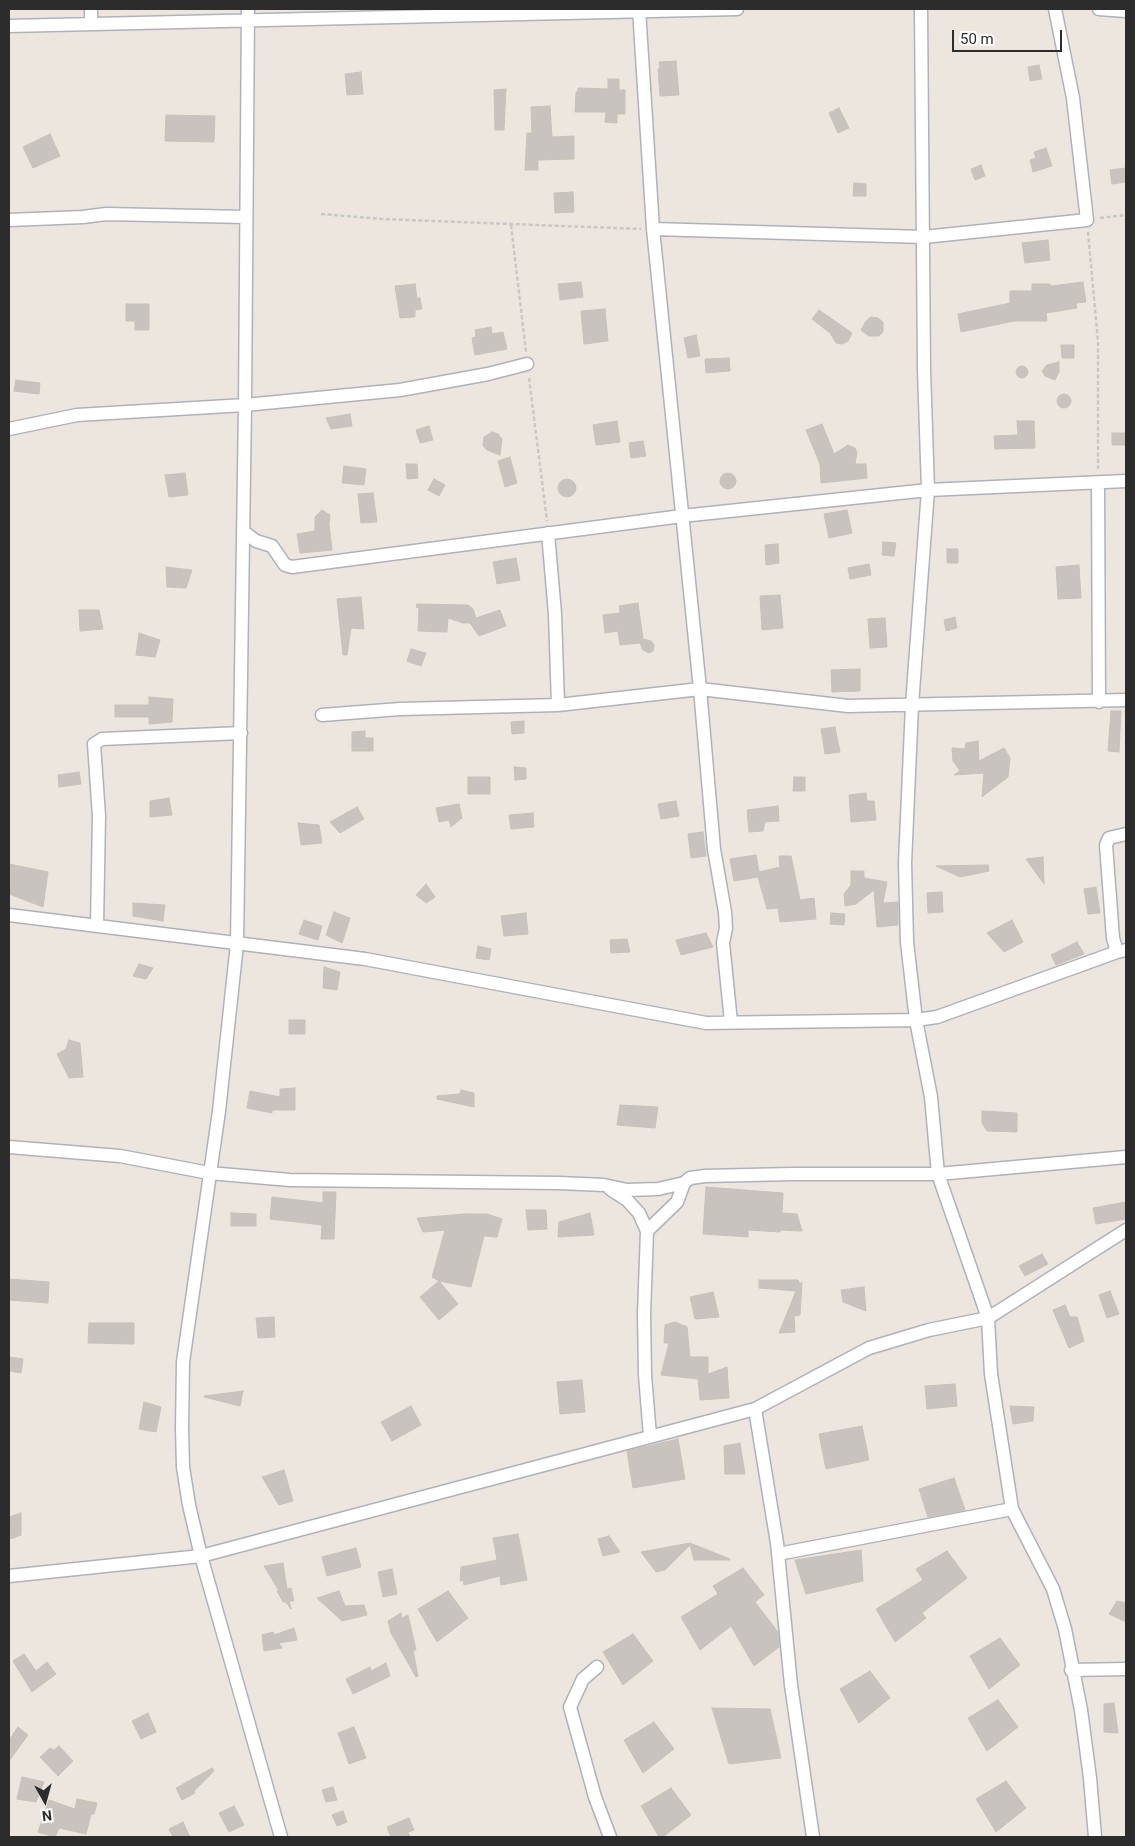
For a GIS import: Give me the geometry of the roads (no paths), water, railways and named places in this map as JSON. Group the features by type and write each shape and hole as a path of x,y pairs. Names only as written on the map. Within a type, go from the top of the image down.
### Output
{"street":[{"path":"91,9 91,23"},
{"path":"9,26 248,14 737,9"},
{"path":"921,9 924,370 928,490 912,705 905,863 907,942 916,1020 931,1098 938,1174 988,1318 991,1374 1012,1509 1053,1589 1065,1630 1071,1670 1081,1710 1095,1837"},
{"path":"653,229 924,237 1087,220 1073,98 1055,9"},
{"path":"1099,9 1126,11"},
{"path":"639,10 653,229 700,688 714,849 725,912 726,928 723,943 732,1022"},
{"path":"248,14 246,405 237,944 220,1102 183,1362 183,1467 189,1505 201,1556 280,1837"},
{"path":"9,220 83,217 106,214 246,217"},
{"path":"9,429 77,415 246,405 400,390 488,374 527,364"},
{"path":"244,532 256,541 272,546 285,565 292,567 682,516 928,490 1126,481"},
{"path":"1098,483 1099,702"},
{"path":"548,533 555,614 558,706"},
{"path":"322,715 400,709 558,706 700,688 848,706 1126,700"},
{"path":"98,926 99,816 94,744 102,739 241,733"},
{"path":"9,915 365,959 706,1023 916,1020 937,1017 1122,951 1113,938 1106,845 1110,838 1126,834"},
{"path":"9,1146 120,1156 209,1174 290,1180 604,1185 626,1190 658,1189 684,1183 690,1178 705,1176 938,1174 1126,1156"},
{"path":"647,1231 677,1202 684,1183"},
{"path":"604,1185 627,1200 639,1213 647,1231 644,1322 645,1375 650,1436"},
{"path":"9,1576 201,1556 491,1481 650,1436 755,1410 869,1348 929,1330 988,1318 1126,1230"},
{"path":"755,1410 778,1554 791,1685 813,1837"},
{"path":"778,1554 1012,1509"},
{"path":"597,1667 582,1679 570,1708 595,1797 610,1837"},
{"path":"1071,1670 1126,1669"}]}
